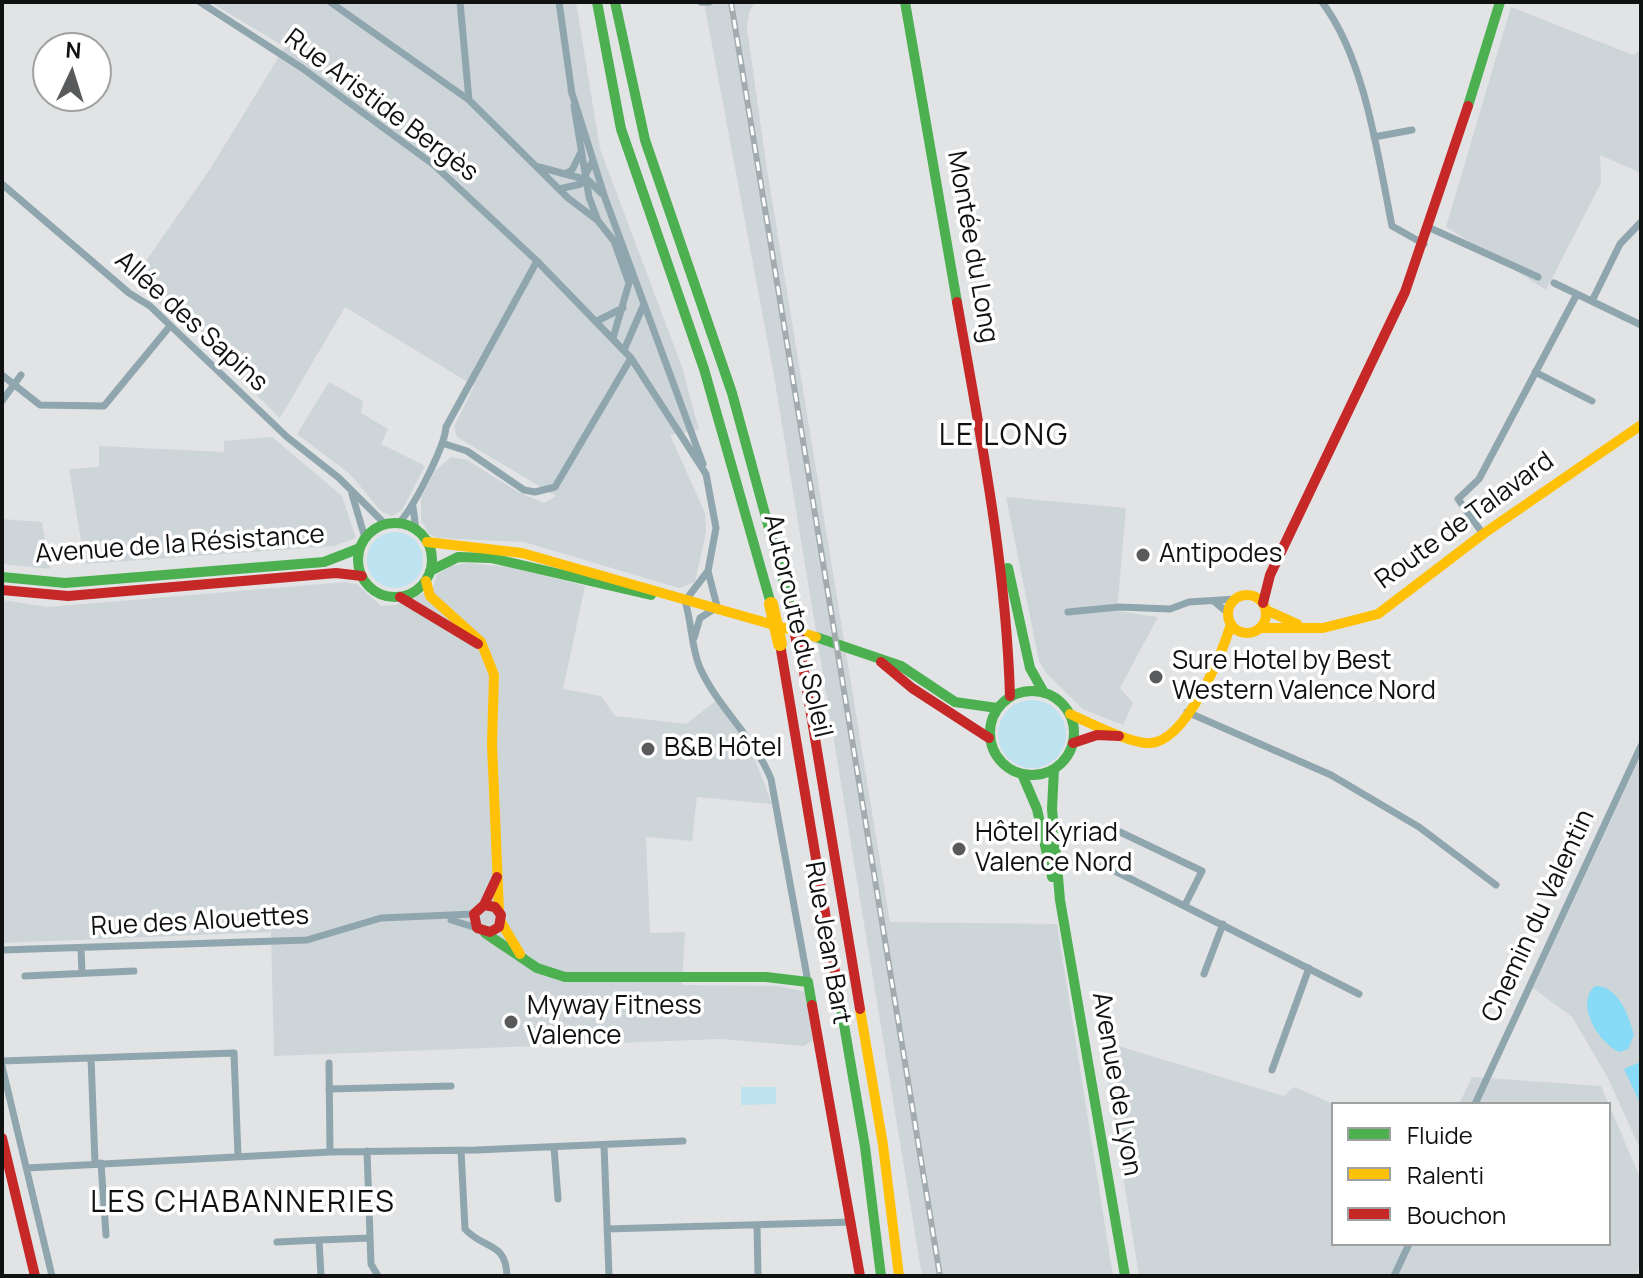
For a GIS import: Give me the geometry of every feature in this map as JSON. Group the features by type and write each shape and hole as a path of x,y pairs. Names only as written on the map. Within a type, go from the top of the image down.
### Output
{"main road":[{"name":"Autoroute du Soleil","path":"597,2 621,129 709,384 780,644 865,1147 881,1276"},
{"name":"Autoroute du Soleil","path":"615,2 639,125 727,381 800,648 881,1130 899,1276"},
{"name":"Montée du Long","path":"905,2 992,500 1030,668 1043,691"},
{"path":"1220,657 1253,630 1264,607 1270,575 1391,323 1430,228 1500,2"},
{"name":"Route de Talavard","path":"1253,630 1337,626 1378,614 1483,534 1641,425"},
{"name":"Montée du Long","path":"992,500 1008,633 1010,696"},
{"path":"480,920 495,930 500,917 492,744 495,689 486,650 472,631 430,596 428,576 432,556 427,542 416,530 392,524 363,543 362,576 375,591 400,597 486,650"},
{"path":"427,542 522,553 636,583 685,601"},
{"name":"Avenue de la Résistance","path":"2,577 65,583 324,562 363,543"},
{"path":"400,597 414,592 428,576 458,557 491,558 685,601 873,655 901,666 955,702 997,708"},
{"name":"Avenue de la Résistance","path":"2,590 68,596 336,573 362,576"},
{"path":"1073,743 1097,735 1159,741 1173,733 1220,657 1230,619 1242,597 1270,575"},
{"name":"Route de Talavard","path":"1242,597 1306,627"},
{"path":"1230,619 1253,630"},
{"path":"873,655 912,688 989,738"},
{"path":"1070,714 1073,743 1069,753 1054,769 1033,775 1022,774 999,760 989,738 990,722 997,708 1010,696 1031,690 1043,691 1059,700 1070,714 1129,737"},
{"name":"Avenue de Lyon","path":"1054,769 1052,809 1060,900"},
{"name":"Avenue de Lyon","path":"1022,774 1035,801 1060,900 1125,1276"},
{"path":"480,920 498,875"},
{"path":"500,917 521,956"},
{"path":"480,920 500,917"},
{"path":"480,920 521,956 552,974 565,977 766,977 808,982"},
{"name":"Rue Jean Bart","path":"808,982 860,1276"},
{"path":"2,1138 35,1276"}],"street":[{"name":"Rue Aristide Bergès","path":"200,2 302,68 434,165 537,261 631,358 706,474"},
{"path":"330,2 469,100 532,164 598,221 614,241 629,283 613,338"},
{"path":"460,2 469,100"},
{"path":"559,2 585,179 598,221"},
{"path":"1325,3 1351,60 1374,137 1392,226 1424,244"},
{"path":"571,90 605,198 706,474 716,528 708,571 716,610 700,618 694,638"},
{"path":"1374,137 1412,130"},
{"path":"565,174 572,170 582,150"},
{"path":"559,189 572,188 585,179 593,159"},
{"path":"532,164 585,179 605,198"},
{"name":"Allée des Sapins","path":"2,184 170,326 287,437 392,524"},
{"path":"1592,301 1620,244 1641,222"},
{"path":"1430,228 1538,277"},
{"path":"392,524 413,504 445,444 446,427 537,261"},
{"path":"1554,283 1641,325"},
{"path":"1483,534 1458,499 1479,479 1577,294"},
{"path":"624,350 644,303"},
{"path":"597,321 623,308"},
{"path":"2,375 40,405 104,406 170,326"},
{"path":"445,444 467,451 524,490 535,492 555,487 631,358"},
{"path":"1535,372 1592,401"},
{"path":"2,401 21,375"},
{"path":"351,492 363,543"},
{"path":"413,504 416,530"},
{"path":"685,601 708,571"},
{"path":"1068,612 1119,607 1170,609 1189,602 1215,602 1242,597"},
{"name":"Rue Jean Bart","path":"685,601 701,670 760,753 771,779 808,982"},
{"path":"1215,602 1230,619"},
{"path":"1187,712 1331,775 1419,827 1496,885"},
{"name":"Chemin du Valentin","path":"1476,1102 1641,746"},
{"path":"1120,832 1202,871 1185,905"},
{"path":"1103,865 1359,994"},
{"name":"Rue des Alouettes","path":"2,950 307,940 381,918 420,915 445,918"},
{"path":"445,918 480,920"},
{"path":"445,918 480,920"},
{"path":"1204,974 1223,924"},
{"path":"81,948 82,973"},
{"path":"1272,1070 1309,968"},
{"path":"25,976 134,971"},
{"path":"52,1276 2,1064 234,1053 238,1156"},
{"path":"91,1058 106,1235"},
{"path":"329,1063 330,1152"},
{"path":"329,1089 451,1086"},
{"path":"27,1168 330,1152 683,1141"},
{"path":"604,1145 609,1276"},
{"path":"554,1147 558,1199"},
{"path":"461,1150 465,1229 473,1237 499,1250 506,1260 507,1276"},
{"path":"367,1151 371,1264 378,1276"},
{"path":"607,1229 852,1222"},
{"path":"757,1225 758,1276"},
{"path":"277,1242 370,1238"},
{"path":"319,1240 321,1276"},
{"path":"1394,1276 1408,1246"}],"shaded area":[{"path":"210,2 576,2 600,149 682,367 699,430 670,435 705,513 706,532 695,582 679,588 524,542 437,538 429,534 421,520 421,498 435,471 451,457 467,460 518,492 544,503 556,496 457,437 454,427 474,386 345,307 280,418 194,333 132,281 210,169 285,47"},
{"path":"704,2 755,2 749,13 747,28 766,163 890,922 1057,924 1113,1276 922,1276 774,376"},
{"path":"1511,7 1633,55 1641,50 1641,173 1600,155 1601,183 1546,290 1446,227"},
{"path":"329,382 363,401 361,413 388,429 381,444 425,466 402,510 392,516 381,511 350,474 297,434"},
{"path":"272,437 342,496 356,538 334,546 85,564 69,469 99,467 99,446 224,452 224,441"},
{"path":"1006,497 1126,508 1117,611 1158,617 1120,688 1133,703 1123,725 1083,709 1047,674 1039,661"},
{"path":"2,519 42,522 50,569 2,564"},
{"path":"395,532 415,540 423,560 415,580 395,588 375,580 367,560 375,540"},
{"path":"467,563 509,567 585,586 563,689 601,696 615,716 686,724 717,700 753,754 772,804 697,797 692,841 646,837 650,933 685,932 682,985 779,986 806,992 813,1040 804,1046 721,1039 274,1056 271,932 2,943 2,600 48,607 345,582 357,584 381,606 397,605 432,589 437,575 451,566"},
{"path":"1025,700 1039,700 1051,705 1061,715 1066,734 1061,753 1051,763 1039,768 1025,768 1013,763 1003,753 998,741 998,727 1003,715 1013,705"},
{"path":"1641,756 1641,1151 1608,1078 1572,1017 1533,988"},
{"path":"1115,1045 1284,1096 1294,1087 1331,1103 1331,1246 1611,1246 1611,1110 1641,1180 1641,1262 1636,1276 1139,1276 1103,1049"},
{"path":"1472,1077 1601,1086 1608,1102 1460,1102"},
{"path":"741,1087 776,1087 776,1104 741,1105"}],"water":[{"path":"1595,986 1610,991 1626,1011 1634,1035 1628,1049 1620,1052 1612,1048 1592,1023 1587,1003"},
{"path":"1641,1064 1641,1105 1624,1069"}],"railway":[{"path":"731,2 940,1276"}],"traffic: fast":[{"path":"597,2 621,129 704,369 771,604"},
{"path":"615,2 645,140 732,393 791,609"},
{"path":"905,2 957,302"},
{"path":"1468,106 1500,2"},
{"path":"395,523 409,526 421,534 429,546 432,560 429,574 421,586 409,594 395,597 381,594 369,586 361,574 358,560 361,546 369,534 381,526 395,523"},
{"path":"2,577 65,583 324,562 360,548"},
{"path":"430,571 458,557 491,558 651,595"},
{"path":"1008,568 1030,668 1043,691"},
{"path":"816,637 901,666 955,702 997,708"},
{"path":"1024,691 1040,691 1056,698 1067,709 1074,733 1071,749 1062,763 1040,775 1024,775 1008,768 997,757 990,741 990,725 997,709 1008,698 1024,691"},
{"path":"1054,769 1052,809 1060,900 1125,1276"},
{"path":"1022,774 1037,809 1052,877"},
{"path":"485,933 537,968 565,977 766,977 808,982 812,1005"},
{"path":"837,984 865,1147 881,1276"}],"traffic: slow":[{"path":"1260,628 1323,628 1378,614 1483,534 1641,425"},
{"path":"427,542 522,553 816,637"},
{"path":"426,581 430,596 481,642 494,675 492,744 499,911"},
{"path":"1247,595 1260,601 1266,614 1260,627 1247,633 1234,627 1228,614 1234,601 1247,595"},
{"path":"771,604 780,644"},
{"path":"1266,610 1297,624"},
{"path":"1070,714 1143,743 1164,738 1190,712 1201,694 1231,624"},
{"path":"501,922 520,954"},
{"path":"860,1009 883,1145 899,1276"}],"traffic: jam":[{"path":"1263,603 1270,575 1405,292 1468,106"},
{"path":"957,302 998,547 1010,696"},
{"path":"2,590 68,596 336,573 362,576"},
{"path":"400,597 478,644"},
{"path":"791,609 800,648"},
{"path":"780,644 837,984"},
{"path":"800,648 860,1009"},
{"path":"881,662 912,688 989,738"},
{"path":"1073,743 1097,735 1119,736"},
{"path":"484,905 495,907 501,915 499,927 490,932 477,928 474,914 484,905 497,877"},
{"path":"812,1005 860,1276"},
{"path":"2,1138 35,1276"}],"place":[{"name":"Antipodes","path":"1143,555"},
{"name":"Sure Hotel by Best Western Valence Nord","path":"1156,677"},
{"name":"B&B Hôtel","path":"648,749"},
{"name":"Hôtel Kyriad Valence Nord","path":"959,849"},
{"name":"Myway Fitness Valence","path":"511,1022"}],"district":[{"name":"LE LONG","path":"1004,437"},
{"name":"LES CHABANNERIES","path":"243,1204"}]}
